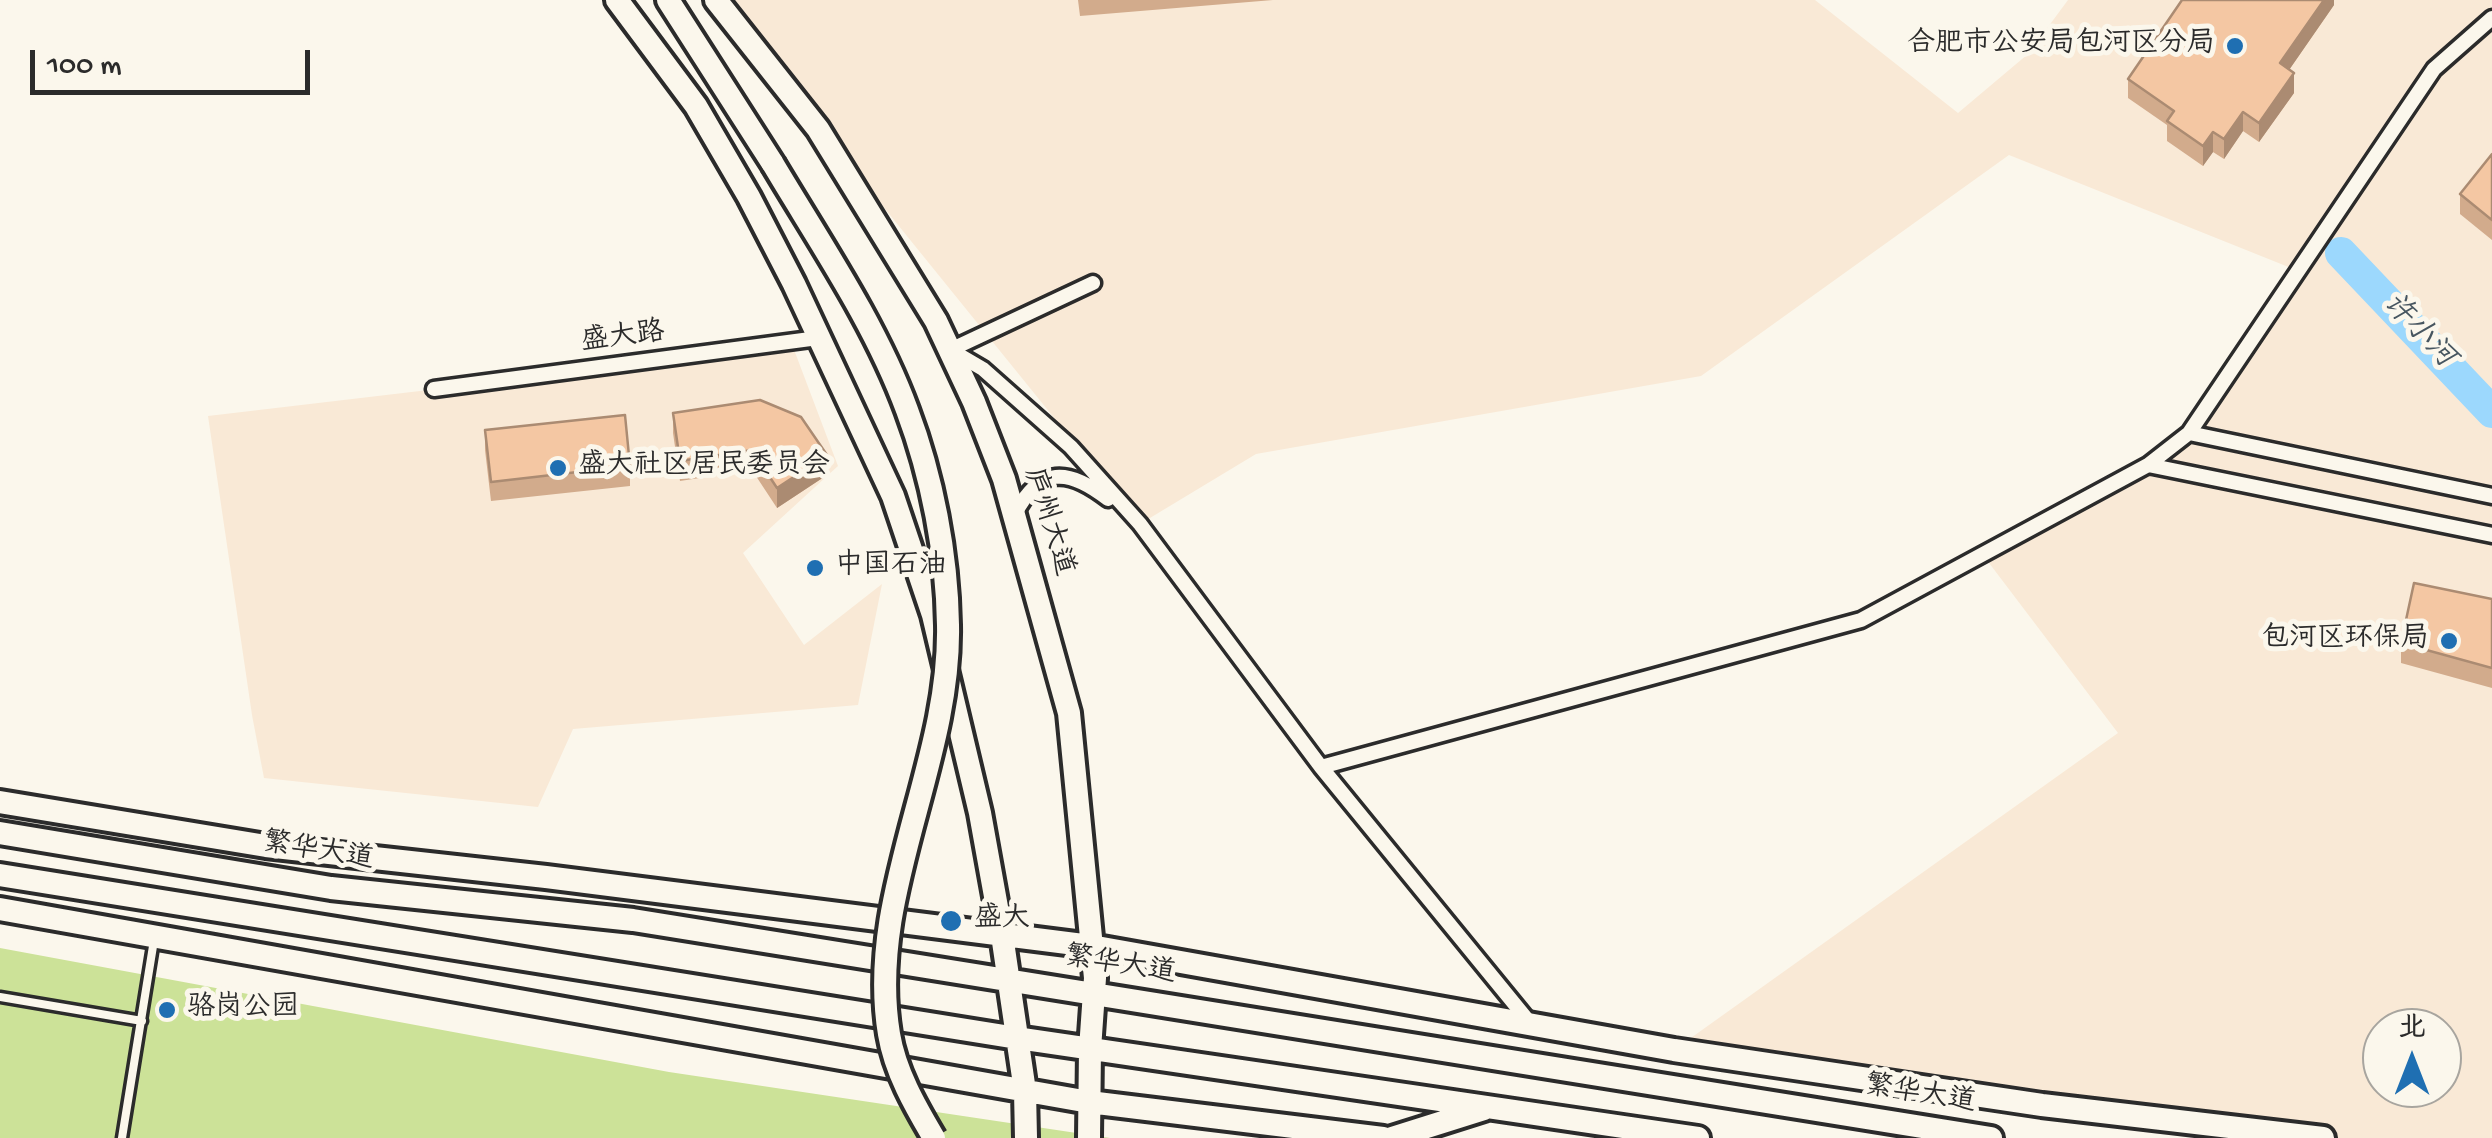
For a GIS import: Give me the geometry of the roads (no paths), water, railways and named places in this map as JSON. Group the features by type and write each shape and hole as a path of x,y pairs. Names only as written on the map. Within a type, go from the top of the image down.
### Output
{"main road":[{"path":"617,0 696,106 758,214 894,496 933,614 980,813 1025,1091 1026,1138"},
{"path":"668,0 773,164 861,313 907,409 929,482 944,568 948,626 944,701 892,914 884,974 889,1037 911,1099 934,1138"},
{"name":"庐州大道","path":"716,0 818,130 936,321 974,402 1016,514 1069,713 1092,946 1089,1138"},
{"path":"0,802 266,846 1092,946 1674,1050 2042,1105 2324,1138"},
{"name":"繁华大道","path":"0,833 330,888 633,920 1992,1138"},
{"path":"0,875 1017,1038 1698,1138"},
{"path":"0,910 1089,1102 1383,1138"},
{"path":"2042,1105 2202,1138"},
{"path":"1392,1138 1492,1106"}],"street":[{"path":"1321,767 1861,620 2148,465 2189,433 2434,69 2492,18"},
{"path":"950,350 1093,283"},
{"name":"盛大路","path":"434,389 818,338"},
{"path":"950,350 983,369 1059,436 1140,524 1321,767 1530,1024"},
{"path":"2189,433 2492,496"},
{"path":"2148,465 2492,535"},
{"path":"1016,514 1028,491 1048,478 1070,478 1087,482 1140,524"}],"lane":[{"path":"122,1138 155,938"},
{"path":"0,997 142,1021"}],"waterway":[{"name":"许小河","path":"2341,253 2492,412"}],"place":[{"name":"合肥市公安局包河区分局","path":"2235,46"},
{"name":"盛大社区居民委员会","path":"558,468"},
{"name":"中国石油","path":"815,568"},
{"name":"包河区环保局","path":"2449,641"},
{"name":"盛大","path":"951,921"},
{"name":"骆岗公园","path":"167,1010"}]}
